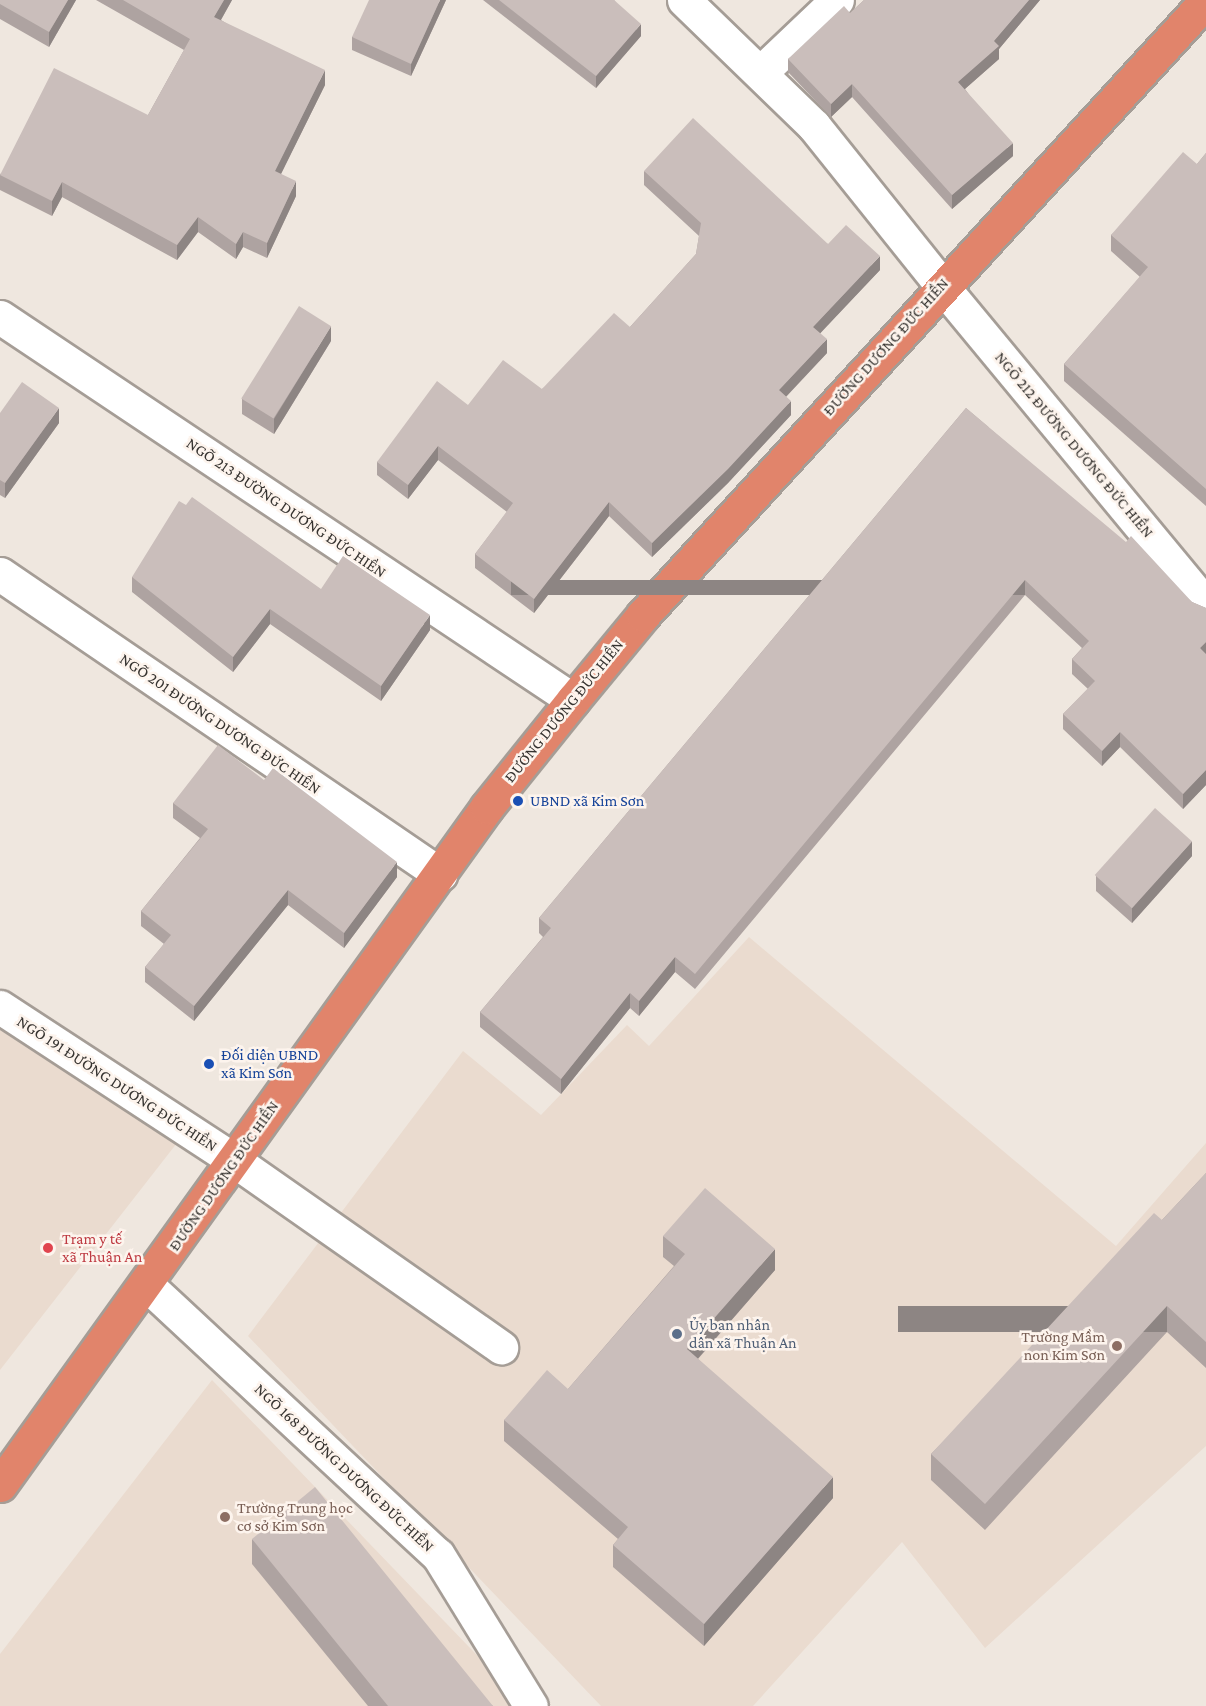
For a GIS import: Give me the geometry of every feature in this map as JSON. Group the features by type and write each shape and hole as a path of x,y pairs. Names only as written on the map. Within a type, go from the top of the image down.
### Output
{"highway":[{"name":"ĐƯỜNG DƯƠNG ĐỨC HIỀN","path":"0,1485 147,1285 487,807 573,699 643,615 942,286 1206,1"}],"street":[{"name":"NGÕ 212 ĐƯỜNG DƯƠNG ĐỨC HIỀN","path":"684,0 814,126 942,286 1206,604"},
{"path":"760,74 837,0"},
{"name":"NGÕ 213 ĐƯỜNG DƯƠNG ĐỨC HIỀN","path":"0,316 573,699"},
{"name":"NGÕ 201 ĐƯỜNG DƯƠNG ĐỨC HIỀN","path":"0,574 440,874"},
{"name":"NGÕ 191 ĐƯỜNG DƯƠNG ĐỨC HIỀN","path":"0,1007 235,1161 501,1347"},
{"name":"NGÕ 168 ĐƯỜNG DƯƠNG ĐỨC HIỀN","path":"147,1285 438,1555 531,1706"}],"shaded area":[{"path":"749,937 1116,1246 1206,1143 1206,1446 985,1648 902,1542 753,1706 601,1706 248,1336 463,1051 541,1115 627,1025 649,1046"},
{"name":"Trạm y tế xã Thuận An","path":"0,999 191,1125 0,1370"},
{"name":"Trường Trung học cơ sở Kim Sơn","path":"212,1380 525,1706 0,1706 0,1654"}],"building":[{"path":"0,0 68,0 49,32 0,4"},
{"path":"123,0 224,0 214,17 325,70 275,171 296,181 267,243 243,232 236,244 198,217 177,245 62,182 52,201 0,175 54,68 148,115 190,39"},
{"path":"369,0 440,0 411,64 352,37"},
{"path":"499,0 614,0 641,24 596,76"},
{"path":"864,0 1029,0 994,41 999,46 958,82 1013,143 952,195 852,84 831,104 788,59 844,6 850,13"},
{"path":"693,118 828,244 846,225 880,256 813,327 827,339 779,390 791,401 728,469 652,543 609,502 534,599 475,554 513,503 438,446 408,485 377,462 437,381 468,405 503,360 542,389 614,313 630,327 696,254 701,223 644,171"},
{"path":"1183,152 1197,164 1206,153 1206,489 1064,364 1148,267 1111,235"},
{"path":"299,306 331,326 273,419 241,398"},
{"path":"22,382 59,408 5,483 0,480 0,413"},
{"path":"966,408 1126,542 1131,536 1192,602 1206,608 1206,642 1200,648 1206,654 1206,770 1183,794 1120,732 1102,751 1063,714 1095,681 1072,659 1089,641 1025,580 695,974 675,957 639,1001 630,993 561,1079 480,1012 551,928 539,918"},
{"path":"192,497 321,589 343,556 430,615 381,686 270,609 233,657 132,577 179,501 186,505"},
{"path":"218,745 264,780 273,768 397,862 344,933 288,890 194,1006 145,967 171,935 141,911 208,829 173,803"},
{"path":"1155,808 1192,841 1132,908 1095,875"},
{"path":"1206,1173 1206,1342 1167,1306 985,1504 931,1454 1154,1213 1162,1220"},
{"path":"705,1188 775,1249 687,1349 833,1477 704,1624 613,1545 628,1527 504,1420 547,1370 568,1389 685,1254 663,1236"},
{"path":"315,1487 493,1706 388,1706 252,1539"}],"place":[{"name":"UBND xã Kim Sơn","path":"518,801"},
{"name":"Đối diện UBND xã Kim Sơn","path":"209,1064"},
{"name":"Trạm y tế xã Thuận An","path":"48,1248"},
{"name":"Ủy ban nhân dân xã Thuận An","path":"677,1334"},
{"name":"Trường Mầm non Kim Sơn","path":"1117,1346"},
{"name":"Trường Trung học cơ sở Kim Sơn","path":"225,1517"}]}
